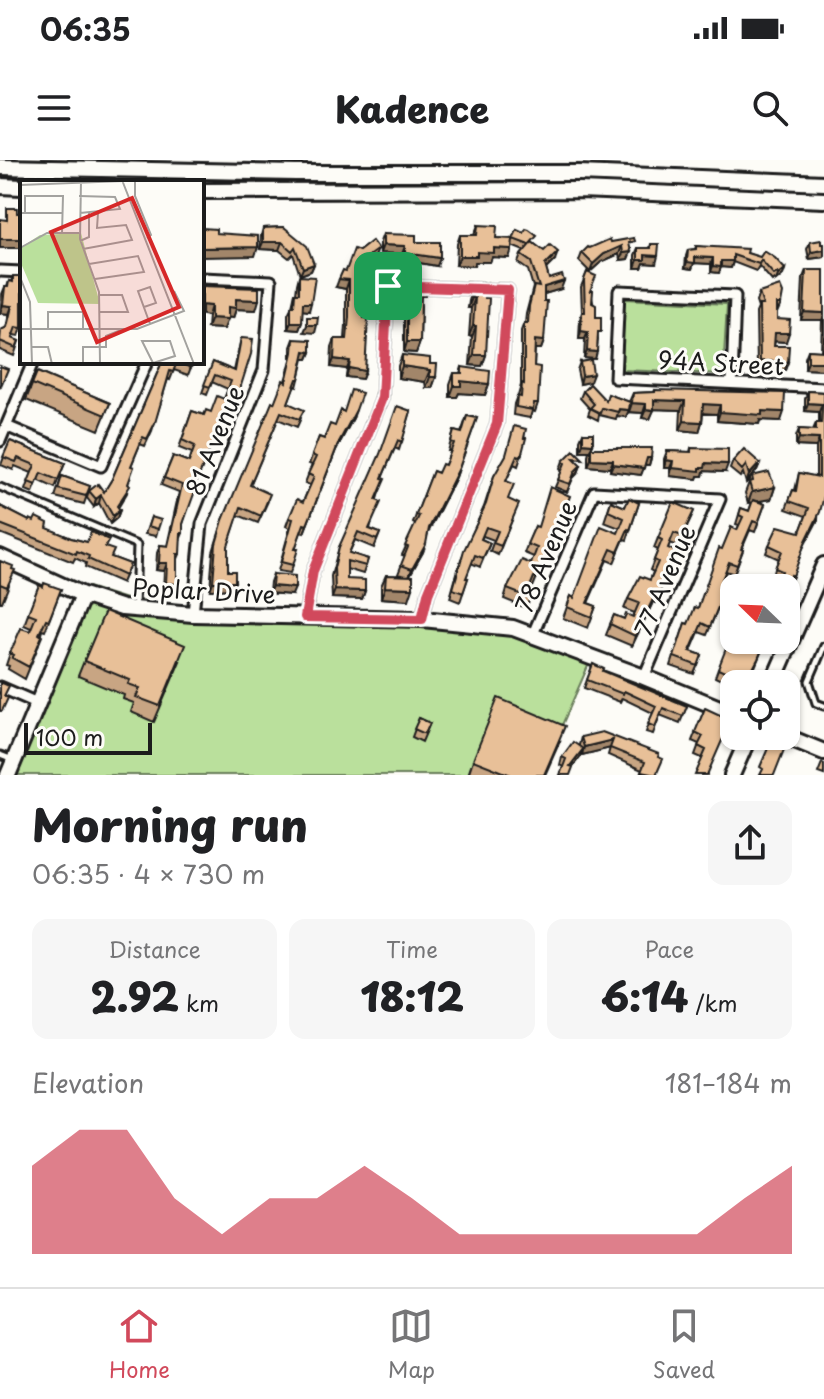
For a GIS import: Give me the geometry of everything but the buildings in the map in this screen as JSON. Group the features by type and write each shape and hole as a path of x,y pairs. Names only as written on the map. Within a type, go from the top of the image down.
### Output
{"main road":[{"path":"0,167 295,167 579,173 824,183"},
{"path":"295,167 296,192"},
{"path":"0,186 20,187"},
{"path":"204,191 580,190 824,200"},
{"name":"Poplar Drive","path":"0,557 83,595 122,608 193,614 422,619 513,628 720,708"},
{"path":"779,670 819,591 824,565"},
{"path":"7,764 83,595"},
{"path":"800,742 824,752"},
{"path":"732,775 743,750"}],"street":[{"path":"0,271 20,272"},
{"name":"81 Avenue","path":"193,614 202,524 264,370 271,281 204,278"},
{"path":"305,617 313,571 382,398 388,286 508,290 497,424 428,594 422,619"},
{"name":"94A Street","path":"732,382 735,296 619,291 615,378 824,388"},
{"path":"0,441 32,364"},
{"path":"6,426 101,466 146,364"},
{"name":"77 Avenue","path":"594,492 720,499 644,677"},
{"name":"78 Avenue","path":"533,634 594,492"},
{"path":"0,687 37,703"}],"lane":[{"path":"0,487 137,545 135,609"},
{"path":"824,646 809,681 816,703 824,706"}],"green space":[{"path":"625,299 727,304 723,374 621,370"},
{"path":"88,587 126,599 305,617 512,628 592,657 540,775 5,775 35,698"}],"route":[{"path":"388,286 508,290 497,424 428,594 422,619 305,617 313,571 382,398 388,286"}]}
